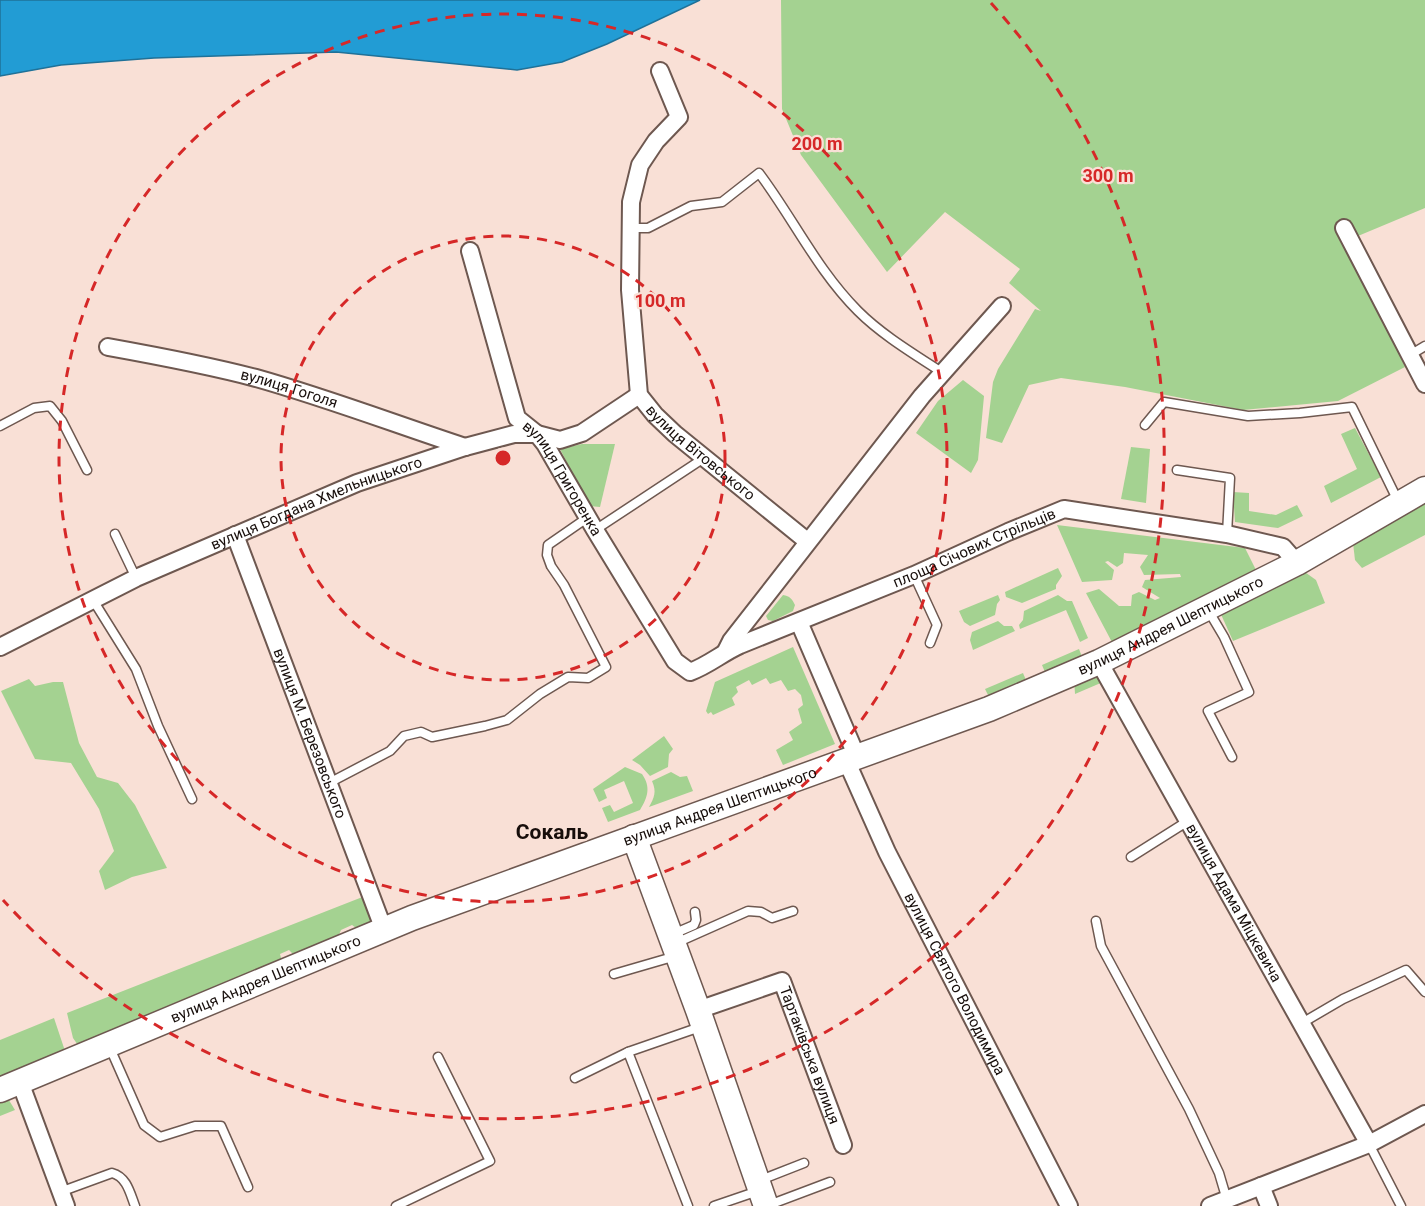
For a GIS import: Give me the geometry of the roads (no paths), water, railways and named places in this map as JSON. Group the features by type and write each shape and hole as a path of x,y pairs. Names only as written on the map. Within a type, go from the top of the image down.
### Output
{"street":[{"name":"вулиця Вітовського","path":"660,70 679,117 656,141 640,165 631,202 630,290 639,395 655,415 704,458 807,541"},
{"path":"1344,228 1425,384"},
{"name":"вулиця Григоренка","path":"470,251 516,418 537,434 545,444 591,524 675,660"},
{"name":"площа Січових Стрільців","path":"726,651 731,641 807,541 922,396 1002,306"},
{"name":"вулиця Гоголя","path":"108,347 200,364 255,378 342,404 465,447"},
{"name":"вулиця Богдана Хмельницького","path":"0,647 136,578 357,483 465,447 514,434 537,434 560,440 582,433 639,395"},
{"name":"вулиця Андрея Шептицького","path":"10,1086 384,930 989,709 1099,662 1297,563 1425,489"},
{"name":"площа Січових Стрільців","path":"675,660 690,672 715,661 726,651 914,575 1064,509 1227,534 1283,547 1297,563"},
{"name":"вулиця М. Березовського","path":"235,535 384,930"},
{"name":"вулиця Святого Володимира","path":"798,622 887,852 1069,1206"},
{"name":"вулиця Адама Міцкевича","path":"1099,662 1369,1144"},
{"path":"634,837 701,1018 763,1196"},
{"name":"Тартаківська вулиця","path":"701,1018 782,981 843,1144"},
{"path":"10,1086 63,1199"},
{"path":"1210,1206 1369,1144 1425,1114"},
{"path":"1261,1186 1269,1206"}],"lane":[{"path":"631,228 648,228 691,206 722,202 759,173 781,202 792,224 811,252 856,309 869,322 943,374"},
{"path":"1410,355 1425,346"},
{"path":"1144,425 1164,402 1248,416 1352,407 1400,504"},
{"path":"0,426 34,408 50,406 62,421 87,470"},
{"path":"329,783 390,751 404,736 421,732 432,737 507,720 540,694 568,677 588,678 606,667 564,585 551,566 548,555 549,545 591,524 704,458"},
{"path":"1178,470 1230,478 1227,534"},
{"path":"115,534 136,578"},
{"path":"914,575 937,625 930,643"},
{"path":"93,600 136,669 158,726 192,799"},
{"path":"1206,608 1224,637 1250,692 1208,711 1232,757"},
{"path":"1131,856 1188,821"},
{"path":"614,974 748,911 761,912 772,918 793,911"},
{"path":"673,945 694,925 695,912"},
{"path":"1096,921 1101,946 1189,1109 1218,1173 1227,1200"},
{"path":"1302,1023 1343,999 1406,970 1425,992"},
{"path":"575,1078 701,1018"},
{"path":"109,1044 144,1125 160,1137 195,1126 221,1126 248,1187"},
{"path":"628,1052 687,1206"},
{"path":"396,1206 489,1161 438,1057"},
{"path":"1369,1144 1401,1206"},
{"path":"763,1196 804,1163"},
{"path":"63,1199 112,1173 120,1175 124,1180 135,1206"},
{"path":"714,1206 830,1182"}],"water":[{"path":"0,0 700,0 607,44 562,62 517,70 336,52 154,58 61,65 0,76"}],"district":[{"name":"Сокаль","path":"552,832"}]}
